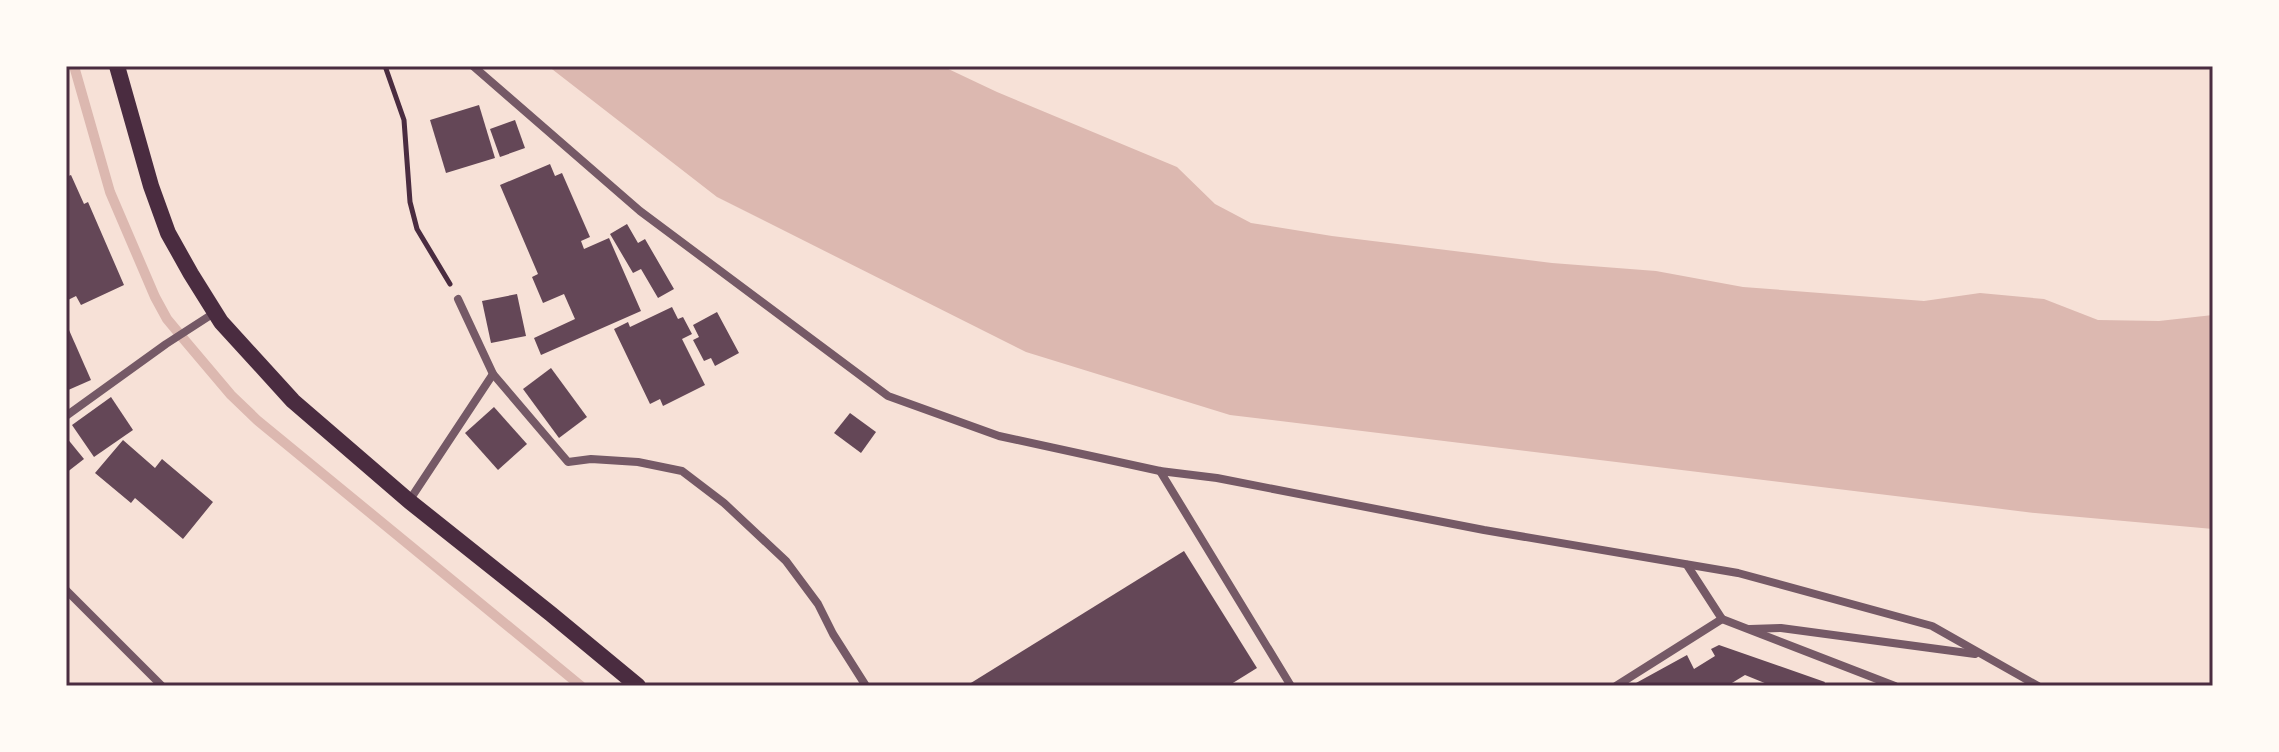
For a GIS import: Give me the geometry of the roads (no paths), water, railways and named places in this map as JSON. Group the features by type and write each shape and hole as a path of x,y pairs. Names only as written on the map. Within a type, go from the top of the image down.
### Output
{"main road":[{"path":"117,66 151,186 168,233 214,313 245,351 293,401 409,501 638,686"}],"street":[{"path":"473,66 640,211 888,396 999,436 1160,471 1217,478 1484,530 1738,573 1932,626 2038,686"},
{"path":"458,299 493,374 568,462 591,459 638,462 682,471 724,503 786,561 818,604 866,686"},
{"path":"66,416 214,313"},
{"path":"409,501 493,374"},
{"path":"1160,471 1291,686"},
{"path":"1687,565 1722,619 1895,686"},
{"path":"66,590 162,686"},
{"path":"1616,686 1722,619"},
{"path":"1745,629 1781,628 1982,654"}],"waterway":[{"path":"74,66 110,192 167,319 231,395 257,420 581,686"}]}
